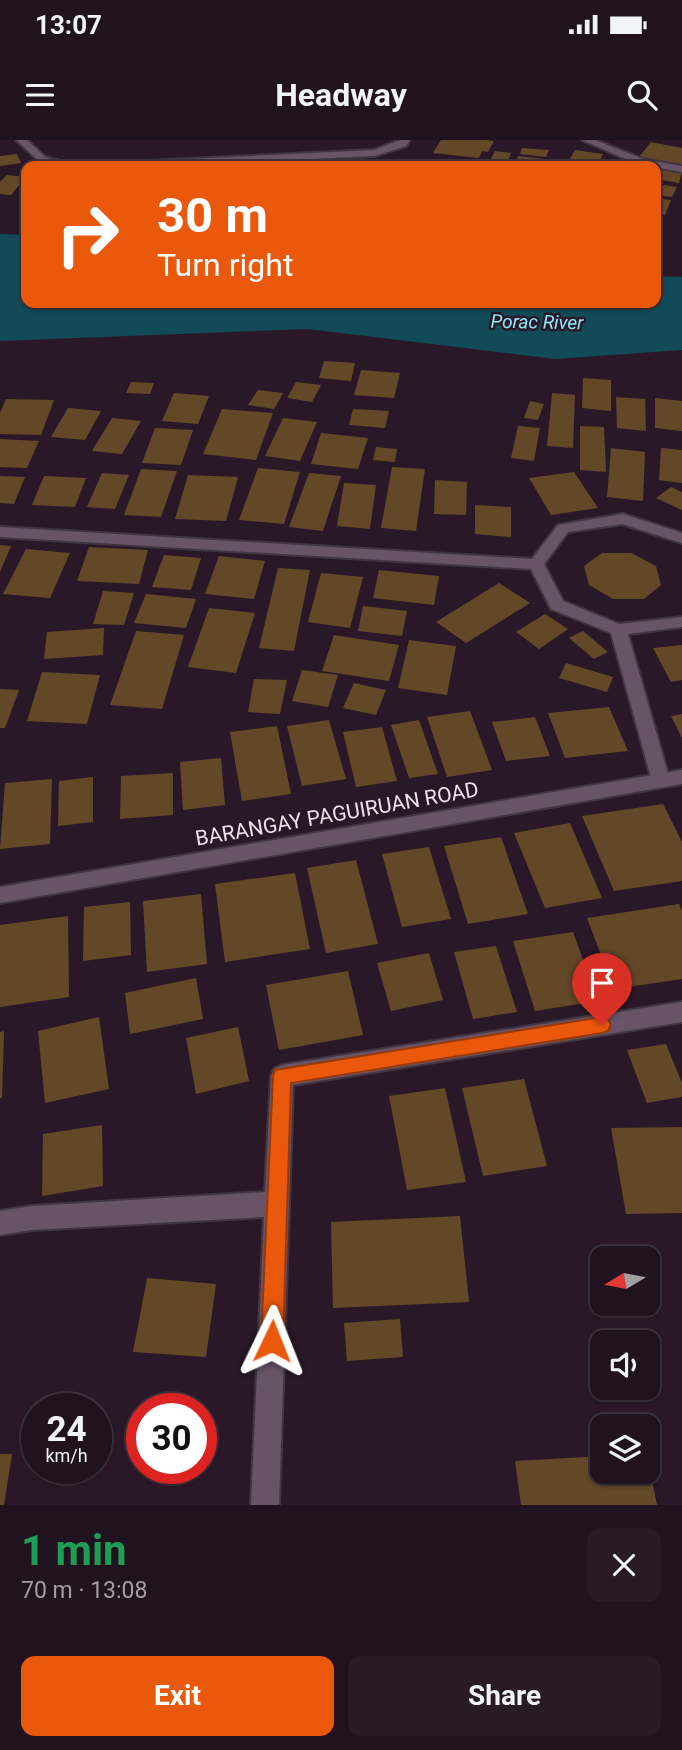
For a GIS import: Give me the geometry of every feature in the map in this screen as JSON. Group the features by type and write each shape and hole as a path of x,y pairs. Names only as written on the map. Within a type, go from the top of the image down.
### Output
{"street":[{"path":"21,140 42,159 49,161"},
{"path":"209,161 375,153 403,144 405,140"},
{"path":"587,140 639,161"},
{"path":"661,165 682,169"},
{"path":"536,564 563,528 623,519 682,538"},
{"path":"0,532 536,564"},
{"path":"536,564 557,605 618,630 682,622"},
{"path":"618,630 661,781"},
{"name":"BARANGAY PAGUIRUAN ROAD","path":"0,895 682,777"},
{"path":"265,1505 282,1076 682,1012"},
{"path":"0,1223 32,1218 277,1204"}],"water":[{"name":"Porac River","path":"0,234 21,235 21,308 661,308 661,276 682,277 682,350 555,359 308,329 0,341"}],"building":[{"path":"441,140 494,141 488,152 482,151 479,158 433,153"},
{"path":"651,142 682,148 682,165 639,157"},
{"path":"522,148 549,150 546,157 520,154"},
{"path":"575,150 603,154 600,161 569,161"},
{"path":"495,151 511,153 508,161 491,159"},
{"path":"17,154 21,163 0,166 0,156"},
{"path":"518,156 554,160 554,161 516,161"},
{"path":"661,168 682,171 679,183 661,180"},
{"path":"7,175 21,176 21,183 11,195 0,194 0,182"},
{"path":"661,185 677,187 672,197 661,196"},
{"path":"661,199 671,200 665,215 661,215"},
{"path":"324,361 355,363 351,381 319,378"},
{"path":"361,370 400,373 394,398 354,395"},
{"path":"583,378 611,380 611,411 582,408"},
{"path":"131,382 154,383 150,394 126,393"},
{"path":"296,382 321,385 312,402 287,398"},
{"path":"258,390 283,393 274,409 248,405"},
{"path":"174,393 209,396 198,424 162,421"},
{"path":"552,393 575,395 573,448 547,446"},
{"path":"616,397 645,399 646,431 617,428"},
{"path":"655,398 682,401 682,431 655,428"},
{"path":"6,399 54,400 41,435 0,434 0,413"},
{"path":"530,401 544,404 538,420 524,418"},
{"path":"68,408 101,411 85,440 51,437"},
{"path":"222,409 273,413 256,460 203,454"},
{"path":"353,409 389,411 385,428 349,425"},
{"path":"112,418 141,421 122,454 92,451"},
{"path":"283,418 317,422 300,461 265,456"},
{"path":"518,426 540,428 534,461 511,458"},
{"path":"580,426 604,427 606,472 580,470"},
{"path":"155,428 193,430 181,465 142,463"},
{"path":"321,433 368,438 358,469 311,464"},
{"path":"0,439 39,441 27,468 0,467"},
{"path":"376,447 397,449 395,462 373,460"},
{"path":"611,448 645,452 643,501 607,497"},
{"path":"661,448 682,450 682,483 659,480"},
{"path":"392,467 425,469 416,531 381,528"},
{"path":"258,468 300,472 284,524 239,520"},
{"path":"141,469 177,471 161,517 124,515"},
{"path":"574,472 598,508 551,515 529,478"},
{"path":"102,473 129,475 115,509 87,507"},
{"path":"309,473 341,476 323,531 289,527"},
{"path":"188,475 238,477 226,521 175,519"},
{"path":"0,476 25,477 14,504 0,503"},
{"path":"44,476 86,478 75,507 32,505"},
{"path":"435,480 467,482 466,515 434,514"},
{"path":"344,483 376,485 370,529 337,526"},
{"path":"671,487 682,492 682,510 656,498"},
{"path":"475,505 511,507 511,537 475,534"},
{"path":"0,545 11,546 0,572"},
{"path":"89,547 148,550 139,584 77,581"},
{"path":"26,549 70,553 50,598 3,594"},
{"path":"602,553 631,553 656,566 661,585 644,599 613,599 589,585 584,566"},
{"path":"164,555 201,558 191,590 152,587"},
{"path":"219,556 265,561 254,599 205,594"},
{"path":"278,568 310,570 294,651 259,648"},
{"path":"379,570 439,576 434,605 373,598"},
{"path":"321,573 363,577 350,628 308,622"},
{"path":"499,583 530,603 466,643 436,622"},
{"path":"103,591 134,593 124,625 93,624"},
{"path":"146,594 196,599 186,628 134,623"},
{"path":"363,606 407,611 402,636 358,631"},
{"path":"209,608 255,613 236,673 188,667"},
{"path":"545,614 568,629 539,649 516,632"},
{"path":"104,628 103,655 44,659 47,632"},
{"path":"136,631 184,635 162,709 110,705"},
{"path":"583,631 608,652 594,659 569,638"},
{"path":"334,635 399,645 389,681 322,671"},
{"path":"409,640 456,646 447,695 398,688"},
{"path":"682,645 682,680 671,682 653,648"},
{"path":"566,663 613,677 607,692 559,678"},
{"path":"302,670 338,675 328,707 292,701"},
{"path":"42,672 100,675 87,724 27,721"},
{"path":"254,679 287,680 280,714 248,712"},
{"path":"354,683 386,690 376,715 343,708"},
{"path":"0,689 19,690 5,728 0,728"},
{"path":"609,707 628,751 565,758 548,713"},
{"path":"470,711 492,770 447,777 427,717"},
{"path":"682,714 682,738 671,716"},
{"path":"535,717 550,756 506,761 492,722"},
{"path":"329,720 346,779 302,786 287,726"},
{"path":"419,720 438,774 409,778 391,725"},
{"path":"277,726 291,794 242,801 230,732"},
{"path":"382,727 397,781 356,787 343,732"},
{"path":"221,758 225,805 183,810 180,762"},
{"path":"173,773 173,815 120,819 121,776"},
{"path":"93,777 93,822 58,826 59,781"},
{"path":"52,779 50,844 0,849 5,783"},
{"path":"663,804 682,842 682,881 614,891 582,816"},
{"path":"570,823 602,898 545,908 514,833"},
{"path":"501,837 528,914 468,924 444,846"},
{"path":"429,847 451,919 402,927 382,854"},
{"path":"356,860 378,944 326,953 307,868"},
{"path":"295,873 310,949 225,962 215,884"},
{"path":"201,894 207,964 147,972 143,901"},
{"path":"130,902 131,955 83,961 84,907"},
{"path":"679,904 682,911 682,979 614,989 587,918"},
{"path":"68,916 69,997 0,1007 0,925"},
{"path":"573,932 598,1001 535,1011 513,941"},
{"path":"496,946 517,1012 473,1019 454,952"},
{"path":"429,953 443,1000 391,1011 377,963"},
{"path":"348,971 363,1035 279,1050 266,985"},
{"path":"196,978 203,1019 130,1034 125,993"},
{"path":"99,1017 109,1089 45,1103 38,1031"},
{"path":"238,1027 249,1081 196,1094 186,1038"},
{"path":"4,1031 2,1098 0,1098 0,1032"},
{"path":"666,1044 682,1083 682,1097 647,1103 627,1050"},
{"path":"524,1079 547,1166 483,1176 462,1088"},
{"path":"445,1088 466,1182 407,1190 389,1096"},
{"path":"102,1125 103,1186 42,1196 43,1134"},
{"path":"682,1127 682,1213 626,1214 611,1128"},
{"path":"460,1216 469,1302 333,1308 331,1222"},
{"path":"147,1278 216,1284 206,1357 133,1352"},
{"path":"400,1319 403,1357 347,1361 344,1323"},
{"path":"0,1454 12,1454 4,1505 0,1505"},
{"path":"590,1457 590,1484 653,1484 657,1505 521,1505 515,1461"}],"route":[{"path":"272,1341 282,1076 602,1025"}]}
